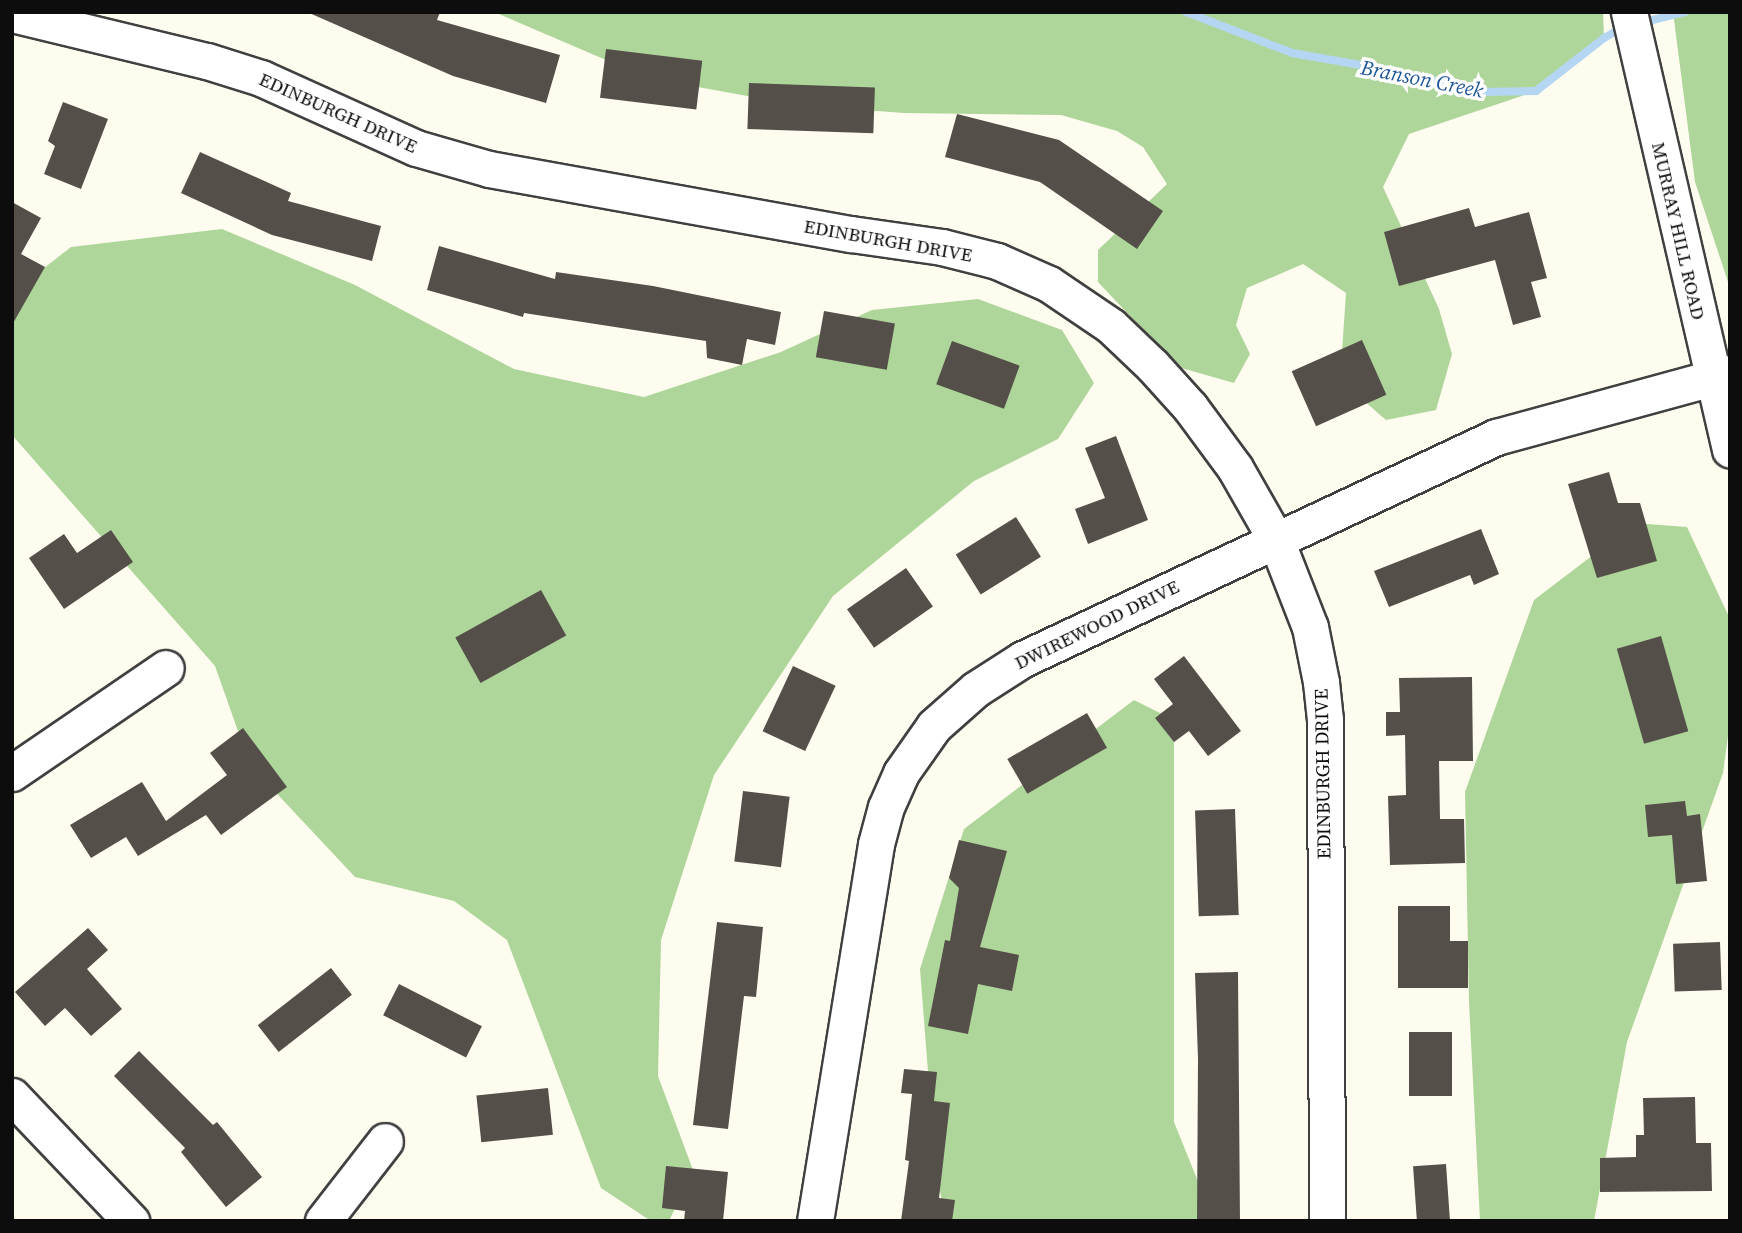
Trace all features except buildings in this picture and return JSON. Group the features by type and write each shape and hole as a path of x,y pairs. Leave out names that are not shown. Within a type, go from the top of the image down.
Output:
{"street":[{"name":"MURRAY HILL ROAD","path":"1629,12 1721,376 1730,449"},
{"name":"EDINBURGH DRIVE","path":"12,14 207,61 250,75 416,148 488,169 851,234 942,247 997,261 1049,284 1111,326 1152,365 1235,468 1276,540 1310,627 1321,682 1325,720 1327,1221"},
{"name":"DWIREWOOD DRIVE","path":"815,1221 876,844 886,807 901,773 934,726 976,689 1023,659 1496,437 1721,376"},
{"path":"12,773 166,668"},
{"path":"12,1096 131,1221"},
{"path":"323,1221 385,1141"}],"green space":[{"path":"494,12 1603,12 1604,38 1536,91 1409,134 1383,187 1439,309 1452,354 1436,410 1386,420 1340,380 1346,293 1303,264 1247,288 1236,325 1250,354 1234,383 1178,367 1098,282 1098,250 1167,184 1143,147 1117,131 1061,115 904,113 797,105 648,78"},
{"path":"1673,12 1730,12 1730,288 1695,182"},
{"path":"222,229 355,285 514,369 644,397 781,352 872,310 978,299 1062,330 1094,383 1058,439 974,481 833,596 714,775 661,940 658,1076 693,1170 669,1221 651,1221 601,1188 507,940 454,901 355,877 250,765 215,666 12,435 12,293 71,247"},
{"path":"1635,523 1687,527 1730,619 1730,721 1723,773 1627,1042 1594,1221 1480,1221 1469,1002 1465,792 1534,600"},
{"path":"1134,700 1174,720 1174,1122 1214,1221 947,1221 936,1175 920,969 964,829"}],"waterway":[{"name":"Branson Creek","path":"1186,12 1292,53 1378,68 1483,92 1536,91 1604,38 1624,27"},
{"name":"Branson Creek","path":"1640,23 1685,12"}]}
